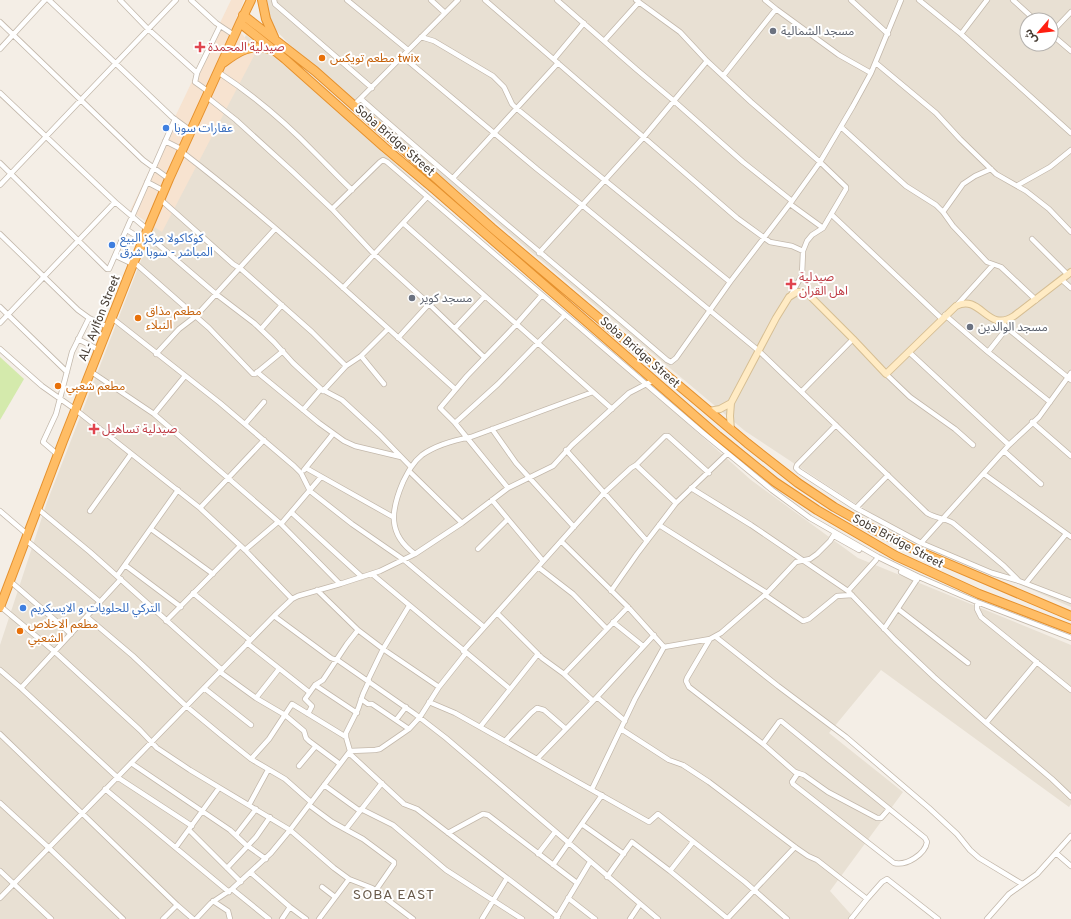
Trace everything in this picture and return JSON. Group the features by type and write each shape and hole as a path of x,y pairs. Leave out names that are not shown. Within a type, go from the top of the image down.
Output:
{"highway":[{"name":"AL- Aylfon Street","path":"0,607 90,371 162,195 251,0"},
{"path":"262,0 266,19 276,39"},
{"name":"Soba Bridge Street","path":"242,19 276,39 354,105 390,139 492,228 731,430 798,483 873,529 939,561 1071,616"},
{"name":"Soba Bridge Street","path":"242,19 274,50 384,147 726,444 775,482 847,528 896,556 979,594 1071,629"},
{"path":"222,64 238,53 252,47 274,50"},
{"path":"384,147 390,139"},
{"path":"847,528 853,518"}],"street":[{"path":"0,49 46,0"},
{"path":"49,0 115,64 175,119 191,131"},
{"path":"120,0 148,29 197,73"},
{"path":"0,185 176,0"},
{"path":"191,0 220,26 234,35"},
{"path":"274,0 275,4 372,88"},
{"path":"347,0 408,50"},
{"path":"431,0 445,13"},
{"path":"354,105 458,0"},
{"path":"485,0 725,208 770,242 792,246 803,251"},
{"path":"557,0 674,100 743,162 823,228"},
{"path":"765,0 839,55 871,73"},
{"path":"851,0 888,34"},
{"path":"361,99 539,253 667,360 672,362 820,162 842,127 871,73 902,0"},
{"path":"919,0 962,34 1071,133"},
{"path":"962,34 987,0"},
{"path":"1013,0 1027,12"},
{"path":"604,41 637,1 680,32 723,76 846,187 832,215 823,228 810,237 803,251 803,271 731,403 731,430"},
{"path":"723,76 776,9"},
{"path":"1059,25 1071,12"},
{"path":"0,22 143,160 169,179"},
{"path":"554,59 584,23"},
{"path":"220,26 197,73 195,82 332,209 374,254 455,328 484,357"},
{"path":"421,37 434,41 493,76 504,87 512,104 516,108 730,282"},
{"path":"1059,40 1071,51"},
{"path":"402,56 759,351 927,513 953,522 1019,581"},
{"path":"539,253 643,138 707,61"},
{"path":"453,178 558,63"},
{"path":"876,63 936,113 991,169 1002,177 1018,185 1037,199 1071,232"},
{"path":"218,72 272,112 315,152 352,190"},
{"path":"0,93 132,217 146,235 216,294 261,329 293,363 322,390 340,398 380,435 410,469 462,523"},
{"path":"0,164 107,269 110,268 116,256 175,119"},
{"path":"842,127 906,186 932,202 943,212 948,221 987,262 1001,267 1036,300"},
{"path":"165,141 182,151 275,228 455,389"},
{"path":"1018,185 1050,167 1071,150"},
{"path":"332,209 383,160 387,162 727,454 815,522 876,560 977,602 1071,638"},
{"path":"943,212 963,184 975,176 991,169"},
{"path":"147,182 233,264 312,332 346,366"},
{"path":"343,288 428,197"},
{"path":"0,323 115,202"},
{"path":"832,215 944,317 1050,402"},
{"path":"403,223 612,409"},
{"path":"156,354 179,328 196,316 275,228"},
{"path":"126,230 146,235"},
{"path":"0,234 78,310 89,318 108,327"},
{"path":"956,306 964,302 971,303 992,319 1001,321 1012,318 1069,274 1032,239"},
{"path":"116,256 134,263 196,316 253,374 255,375 283,351"},
{"path":"886,374 956,306 993,265"},
{"path":"1062,280 1071,288"},
{"path":"791,295 795,292 808,294 910,397 955,429 973,446"},
{"path":"508,488 455,423 440,408 455,389 517,324 542,295"},
{"path":"455,328 485,296"},
{"path":"398,338 429,304"},
{"path":"261,329 282,305"},
{"path":"0,307 67,372"},
{"path":"455,423 498,384 565,315"},
{"path":"58,455 43,443 56,414 72,352 89,318"},
{"path":"112,318 264,440 301,473 310,491 352,524 404,560 484,627"},
{"path":"1001,321 1007,328 1070,379"},
{"path":"988,352 1007,328"},
{"path":"303,410 346,366 360,356 388,329"},
{"path":"78,339 99,350"},
{"path":"802,391 853,339"},
{"path":"0,348 42,386 76,410 200,508 245,550 292,599"},
{"path":"909,352 1009,445"},
{"path":"360,356 384,384"},
{"path":"90,371 154,414 280,523 340,584"},
{"path":"257,372 333,434 351,444 401,457"},
{"path":"921,543 1009,445 1039,417 1070,379 1071,373"},
{"path":"154,414 184,376"},
{"path":"0,898 292,599 372,574 415,554 462,523 508,488 551,467 566,450 629,393 654,380"},
{"path":"415,554 407,548 401,539 393,517 397,498 410,469 424,454 453,442 593,392"},
{"path":"245,424 264,402"},
{"path":"709,411 720,409 731,403"},
{"path":"1032,422 1071,456"},
{"path":"836,425 797,465 796,468 856,508 921,543 992,573 1026,583 1071,601"},
{"path":"492,429 516,463 574,527"},
{"path":"301,473 333,434"},
{"path":"0,734 177,905 194,919 213,901 241,882 266,859 350,752 380,749 409,729 420,717 439,687 484,627 604,492 636,465 666,435 709,473"},
{"path":"200,508 264,440"},
{"path":"566,450 647,541"},
{"path":"1004,451 1041,484"},
{"path":"90,511 132,454"},
{"path":"611,591 676,503 709,473 727,454"},
{"path":"636,465 676,503"},
{"path":"306,468 393,517"},
{"path":"984,474 1071,537"},
{"path":"856,508 888,475"},
{"path":"245,550 292,513 321,477"},
{"path":"691,488 751,525 850,593 884,629 929,672 1071,797"},
{"path":"21,688 88,617 100,602 119,578 125,565 178,490"},
{"path":"492,500 543,561"},
{"path":"38,509 119,578 221,671 256,698 285,715 301,727 307,740 340,764"},
{"path":"0,511 27,538 100,602"},
{"path":"292,513 362,577"},
{"path":"478,549 508,520"},
{"path":"659,525 766,594 803,621 809,619 837,596 850,593 876,560"},
{"path":"150,529 213,574"},
{"path":"592,789 643,683 664,647 716,637 766,594 796,562 814,557 834,534"},
{"path":"834,534 918,578"},
{"path":"1026,583 1066,534"},
{"path":"562,541 628,607 664,647"},
{"path":"166,621 240,546"},
{"path":"125,565 180,607"},
{"path":"538,567 573,594 606,628"},
{"path":"372,574 510,689"},
{"path":"884,629 918,578"},
{"path":"10,581 71,634"},
{"path":"317,590 358,630 439,687"},
{"path":"194,593 279,669 309,692"},
{"path":"977,602 977,609 981,617 1071,690"},
{"path":"409,606 383,649 368,680 357,713 347,732 346,737 350,752 404,804 416,809 557,918 590,862"},
{"path":"0,607 54,652 140,730 160,751 290,830 324,860 349,879 368,885 413,919"},
{"path":"564,674 606,628 628,607"},
{"path":"898,609 968,663"},
{"path":"497,613 546,661 625,721"},
{"path":"274,616 331,658 337,660 368,680 420,717 658,919"},
{"path":"88,617 133,656 186,706 251,759 285,779 332,822 363,839 394,863 376,890"},
{"path":"613,622 642,646"},
{"path":"308,714 312,706 305,699 309,692 323,680 358,630"},
{"path":"537,759 654,635"},
{"path":"716,637 846,737 929,808 957,834 970,850 979,858 991,867 1022,884"},
{"path":"710,639 687,678 687,684 692,689 798,773 804,775 828,792 875,818 880,818 889,809"},
{"path":"480,727 538,654"},
{"path":"986,723 1037,662"},
{"path":"256,698 279,669"},
{"path":"0,670 117,777 190,828 241,882"},
{"path":"315,686 357,713"},
{"path":"204,688 251,725"},
{"path":"361,699 368,704 372,704 409,729"},
{"path":"429,702 455,713 649,822 658,814 754,890 787,919"},
{"path":"251,759 269,739 292,704 346,737"},
{"path":"396,720 406,707"},
{"path":"505,741 537,708 544,710 566,729"},
{"path":"763,744 781,721 925,838 927,842 926,846 917,856 908,861 898,864 893,862 793,784 792,782 798,773"},
{"path":"621,729 669,760 683,765 709,782 795,847 817,860 867,899"},
{"path":"299,766 315,747"},
{"path":"131,763 203,811 266,859"},
{"path":"249,805 268,770"},
{"path":"346,829 382,783"},
{"path":"324,785 361,810 393,825 446,870 522,919"},
{"path":"176,847 219,788"},
{"path":"105,789 176,847 269,919"},
{"path":"553,865 583,825 602,796"},
{"path":"0,803 122,919"},
{"path":"236,835 256,809"},
{"path":"448,833 483,814 488,814 577,883"},
{"path":"227,868 248,846 270,817"},
{"path":"583,825 624,854"},
{"path":"538,854 555,832"},
{"path":"987,919 1009,894 1037,874 1071,836"},
{"path":"607,877 631,843 634,842 728,919 795,847"},
{"path":"670,871 693,842"},
{"path":"1056,853 1071,866"},
{"path":"0,871 51,919"},
{"path":"251,873 306,919"},
{"path":"482,919 507,878"},
{"path":"318,919 349,879"},
{"path":"851,919 882,882 887,879 938,919"},
{"path":"322,888 335,897"},
{"path":"568,898 595,919"},
{"path":"213,901 228,911 230,919"},
{"path":"630,919 640,904"},
{"path":"171,919 165,917 177,905"},
{"path":"282,919 290,907"}],"shaded area":[{"path":"231,0 244,0 234,27 243,35 256,52 162,232 130,211"},
{"path":"265,0 1071,0 1071,607 900,530 848,499 745,431 424,162 289,44 272,26 267,13"},
{"path":"246,35 289,69 751,480 858,558 1071,645 1071,804 1069,807 881,670 829,733 903,792 830,891 855,919 0,919 0,645 47,502 152,232"}],"green space":[{"path":"0,357 24,379 0,420"}],"place":[{"name":"مسجد الشمالية","path":"773,31"},
{"name":"صيدلية المحمدة","path":"200,47"},
{"name":"مطعم تويكس twix","path":"322,58"},
{"name":"عقارات سوبا","path":"166,128"},
{"name":"كوكاكولا مركز البيع المباشر - سوبا شرق","path":"112,245"},
{"name":"صيدلية اهل القران","path":"791,284"},
{"name":"مسجد كوير","path":"412,298"},
{"name":"مطعم مذاق النبلاء","path":"138,318"},
{"name":"مسجد الوالدين","path":"970,327"},
{"name":"مطعم شعبي","path":"58,386"},
{"name":"صيدلية تساهيل","path":"94,429"},
{"name":"التركي للحلويات و الايسكريم","path":"23,608"},
{"name":"مطعم الاخلاص الشعبي","path":"20,631"}],"district":[{"name":"SOBA EAST","path":"394,894"}]}
